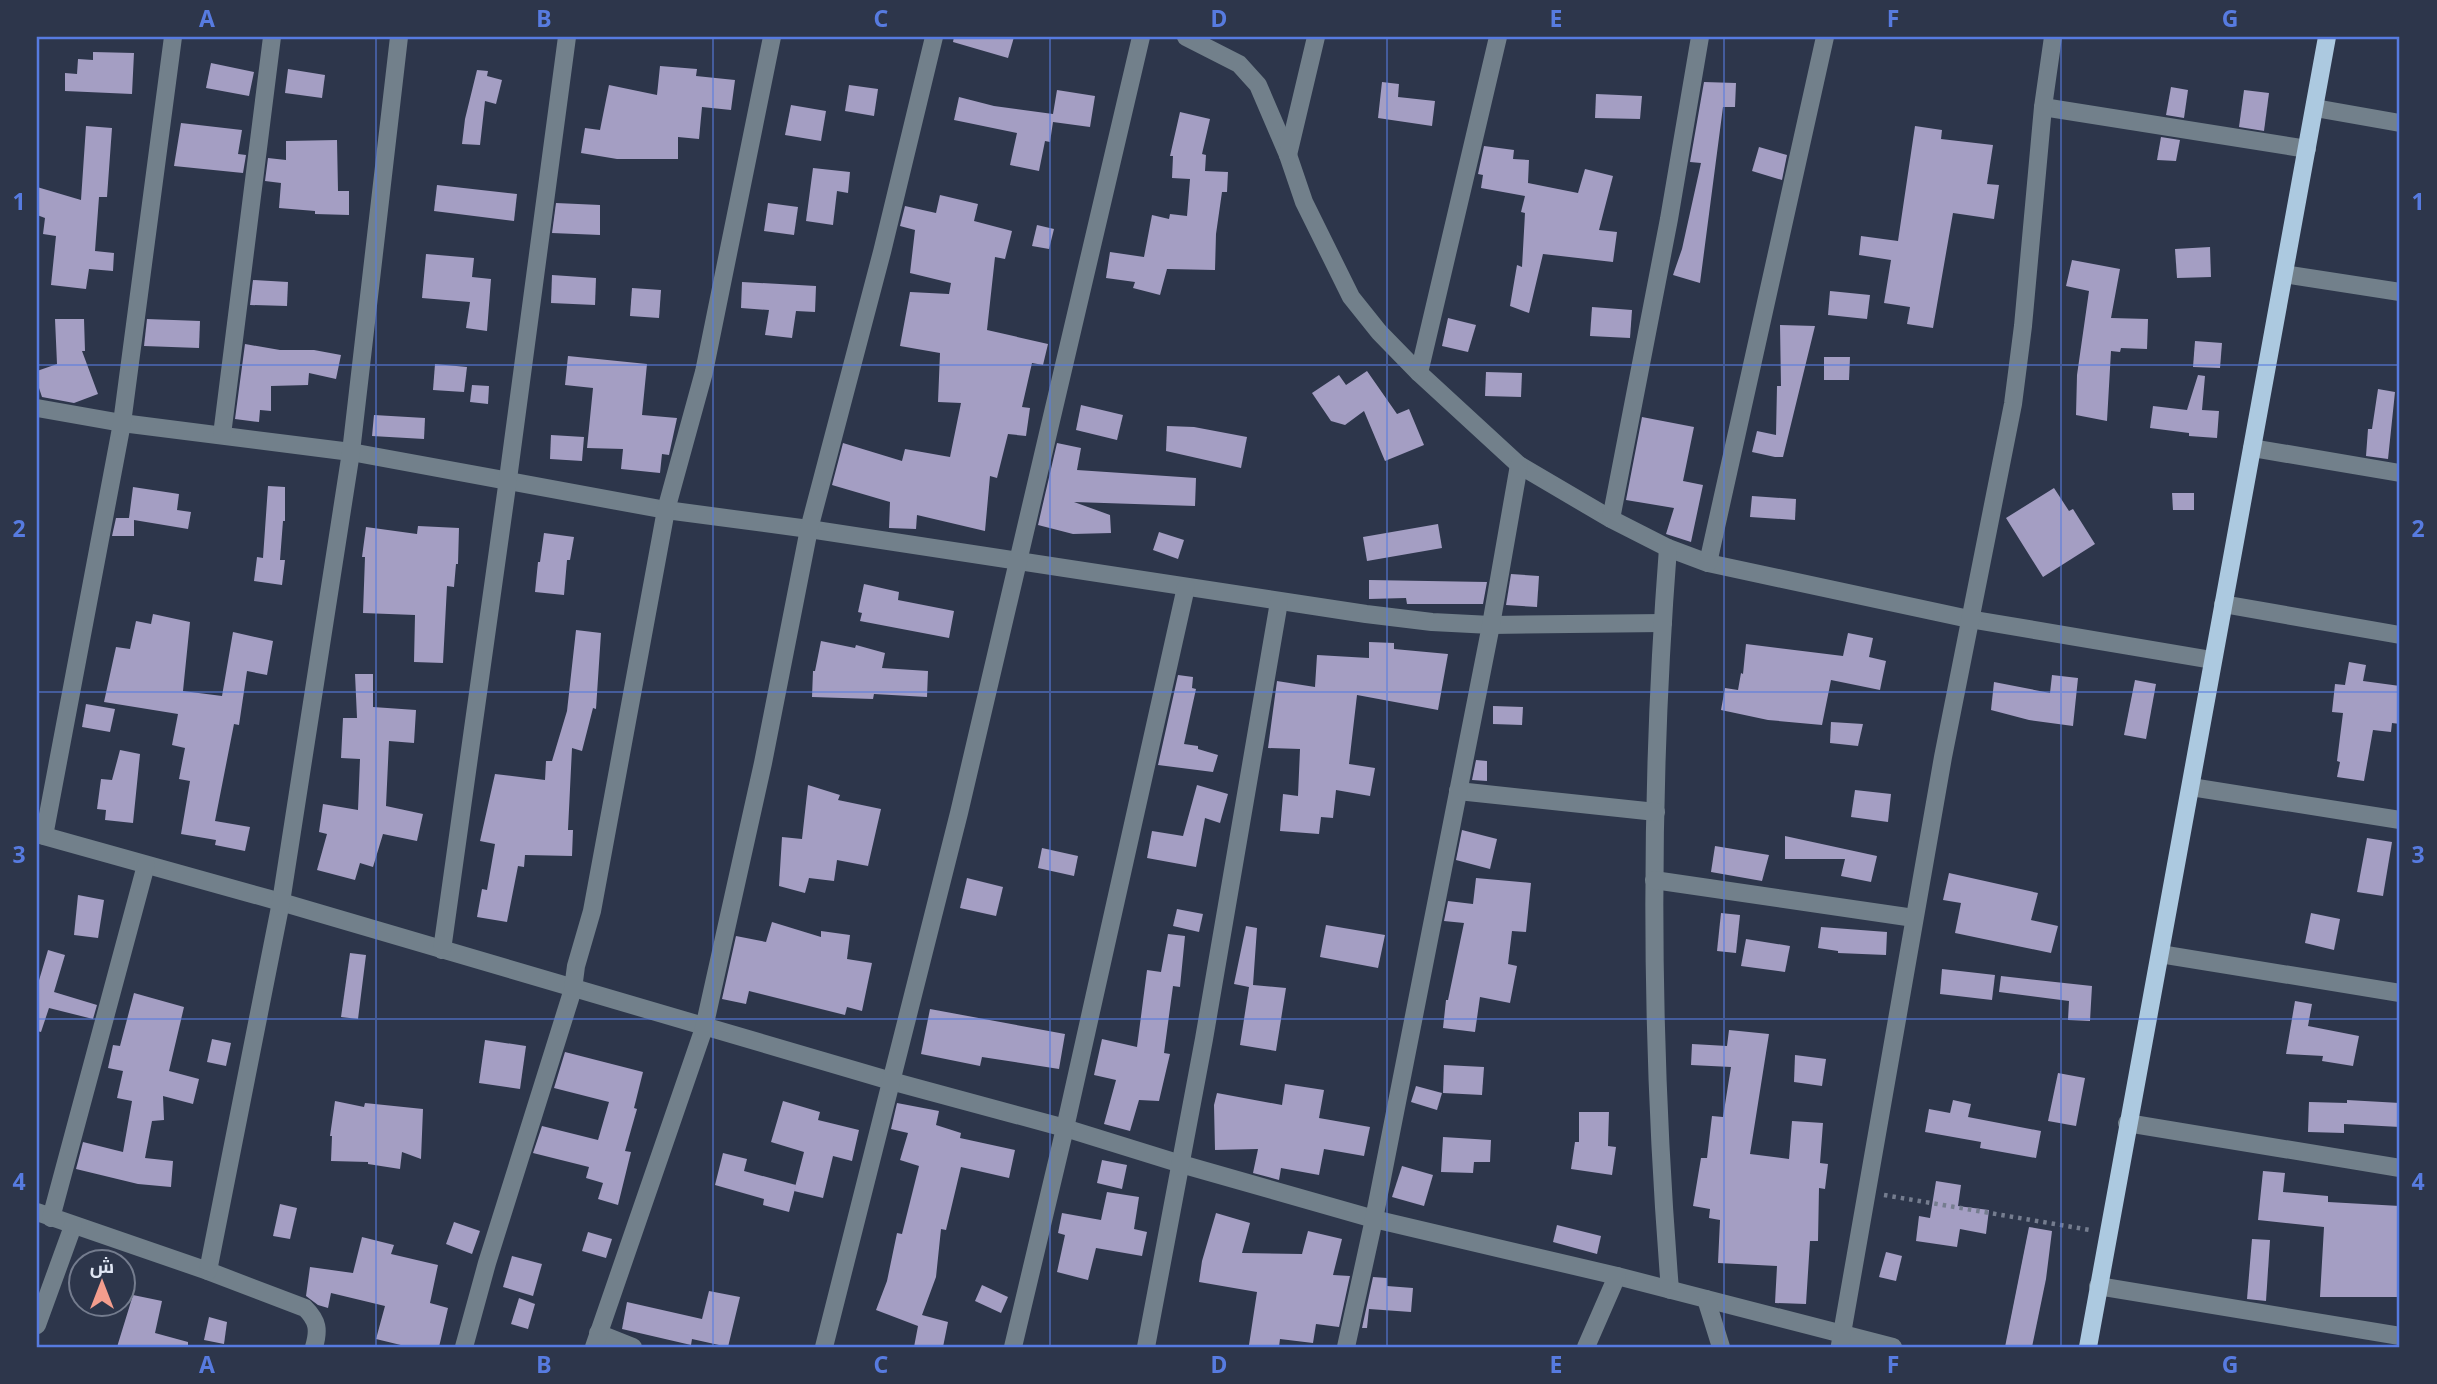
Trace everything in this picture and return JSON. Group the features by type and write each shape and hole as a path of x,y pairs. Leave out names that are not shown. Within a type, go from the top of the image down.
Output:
{"main road":[{"path":"2088,1347 2327,37"}],"street":[{"path":"173,37 122,423 41,835 1374,1219 1706,1299 1841,1341 1893,1347"},
{"path":"222,435 272,37"},
{"path":"208,1271 281,902 351,452 399,37"},
{"path":"442,950 567,37"},
{"path":"464,1347 487,1263 573,989 576,966 592,911 666,510 704,372 772,37"},
{"path":"633,1347 596,1340 704,1028 763,764 809,528 882,252 934,37"},
{"path":"824,1347 1020,560 1141,37"},
{"path":"1186,37 1239,64 1258,85 1288,155 1304,202 1351,298 1419,373 1519,465 1611,519 1668,548 1708,563 1969,619 2212,660"},
{"path":"1288,155 1316,37"},
{"path":"1419,373 1498,37"},
{"path":"1611,519 1669,219 1700,37"},
{"path":"1708,563 1825,37"},
{"path":"1841,1341 1914,918 1969,619 2013,404 2023,326 2043,107 2053,37"},
{"path":"2043,107 2307,149"},
{"path":"2315,108 2400,123"},
{"path":"2284,274 2400,292"},
{"path":"37,408 122,423 351,452 666,510 809,528 1279,602 1432,622 1491,625 1663,623"},
{"path":"2252,448 2400,473"},
{"path":"1346,1347 1374,1219 1491,625 1519,465"},
{"path":"1668,548 1654,880 1656,1071 1670,1290"},
{"path":"1013,1347 1186,587"},
{"path":"1146,1347 1181,1164 1279,602"},
{"path":"2223,604 2400,635"},
{"path":"2190,787 2400,820"},
{"path":"1458,791 1656,812"},
{"path":"146,865 44,1215 208,1271 305,1308 315,1318 318,1331 314,1347"},
{"path":"1654,880 1914,918"},
{"path":"2160,954 2400,993"},
{"path":"2127,1124 2400,1168"},
{"path":"37,1325 73,1226"},
{"path":"1586,1347 1616,1276"},
{"path":"2098,1286 2400,1336"},
{"path":"1706,1299 1721,1347"}],"path":[{"path":"1866,1192 2108,1233"}],"building":[{"path":"954,37 1014,37 1008,58 953,42"},
{"path":"93,52 134,53 132,94 65,91 65,73 77,74 78,59 93,60"},
{"path":"211,63 254,72 249,96 206,88"},
{"path":"660,66 697,69 696,76 735,80 731,110 702,107 699,139 678,137 678,159 617,159 581,153 585,128 600,130 609,85 657,95"},
{"path":"288,69 325,75 322,98 285,93"},
{"path":"477,70 488,71 487,76 502,80 496,104 485,101 480,145 462,144 465,119"},
{"path":"1382,82 1399,84 1398,97 1435,101 1432,126 1378,118"},
{"path":"1704,82 1736,83 1735,107 1723,107 1700,283 1673,275 1682,249 1701,163 1690,162"},
{"path":"849,85 878,89 874,116 845,111"},
{"path":"2171,87 2188,90 2184,118 2166,115"},
{"path":"1057,90 1095,96 1090,127 1053,122 1050,142 1045,141 1039,171 1010,165 1017,133 954,120 959,97 994,106 1053,114"},
{"path":"2244,90 2269,93 2264,131 2239,127"},
{"path":"1596,94 1642,96 1640,119 1595,118"},
{"path":"791,105 826,111 821,141 785,135"},
{"path":"1180,112 1210,119 1202,154 1206,155 1205,171 1228,172 1227,192 1222,192 1216,234 1215,270 1167,269 1160,295 1133,288 1135,282 1106,278 1110,252 1144,257 1152,215 1169,219 1170,214 1187,216 1190,179 1172,178 1173,156 1170,156"},
{"path":"181,123 242,130 238,154 246,155 243,173 174,166"},
{"path":"86,126 112,128 107,197 99,197 95,251 114,253 113,271 89,269 86,289 51,285 56,236 43,234 45,218 37,215 37,187 81,200"},
{"path":"1915,126 1942,130 1941,139 1993,145 1987,184 1999,185 1994,219 1953,213 1933,328 1907,324 1910,307 1884,303 1891,260 1859,255 1861,236 1898,241"},
{"path":"2161,137 2180,140 2176,161 2157,160"},
{"path":"337,140 338,191 349,191 349,215 315,214 315,211 279,208 281,183 265,181 268,158 286,160 286,141"},
{"path":"1484,146 1514,150 1513,159 1529,160 1528,183 1578,193 1585,169 1613,176 1599,230 1617,232 1613,262 1543,254 1529,313 1510,306 1517,265 1522,267 1525,213 1521,212 1525,196 1481,188 1483,175 1478,174"},
{"path":"1759,147 1787,155 1782,180 1752,171"},
{"path":"813,168 850,172 848,193 837,191 833,225 806,221"},
{"path":"437,185 517,194 514,221 434,211"},
{"path":"940,195 978,204 974,221 1012,231 1005,259 995,257 987,330 1048,344 1043,365 1032,363 1022,407 1030,408 1026,436 1008,434 997,478 990,476 985,531 917,515 916,529 889,528 890,502 832,485 843,443 902,461 905,449 950,457 961,403 938,402 940,353 900,346 910,292 949,294 951,283 910,273 915,230 900,226 905,206 936,213"},
{"path":"556,203 600,205 600,235 552,233"},
{"path":"768,203 798,207 794,235 764,231"},
{"path":"1037,225 1054,229 1049,249 1032,246"},
{"path":"2210,247 2211,277 2177,278 2175,249"},
{"path":"426,254 474,258 472,277 491,279 487,331 466,328 470,302 422,298"},
{"path":"2072,260 2120,269 2111,318 2148,319 2147,349 2121,348 2120,352 2111,351 2107,421 2076,415 2077,375 2089,291 2066,286"},
{"path":"552,275 596,278 595,305 551,303"},
{"path":"253,280 288,282 287,306 250,305"},
{"path":"742,282 816,286 815,312 796,311 792,338 765,335 769,310 741,308"},
{"path":"632,288 661,290 659,318 630,316"},
{"path":"1830,291 1870,295 1867,319 1828,315"},
{"path":"1592,307 1632,310 1630,338 1590,336"},
{"path":"1448,318 1476,325 1468,352 1442,346"},
{"path":"55,319 84,319 85,351 82,351 98,394 74,403 42,397 37,371 57,364"},
{"path":"147,319 200,321 199,348 144,346"},
{"path":"1780,325 1815,326 1783,457 1775,457 1752,452 1757,431 1776,435 1777,386 1781,386"},
{"path":"2195,341 2222,343 2220,368 2193,367"},
{"path":"245,344 341,355 336,379 309,373 308,385 271,386 271,411 260,410 259,422 235,419"},
{"path":"568,356 647,364 642,415 677,418 669,455 662,454 660,473 621,469 623,449 587,448 593,388 565,385"},
{"path":"1824,357 1850,357 1849,380 1824,380"},
{"path":"435,364 467,367 464,392 433,390"},
{"path":"1367,371 1397,414 1409,409 1424,445 1385,461 1364,411 1345,425 1331,421 1312,393 1339,375 1346,385"},
{"path":"1486,372 1522,373 1521,397 1485,396"},
{"path":"2198,375 2205,376 2202,410 2219,411 2217,438 2189,436 2189,433 2150,428 2153,406 2187,410"},
{"path":"472,385 489,386 488,404 470,402"},
{"path":"2378,389 2395,392 2388,459 2366,456 2368,429 2372,429"},
{"path":"1081,405 1123,415 1117,440 1076,430"},
{"path":"374,415 425,418 424,439 372,436"},
{"path":"1642,417 1694,427 1683,481 1703,485 1691,542 1666,534 1674,508 1626,500"},
{"path":"1167,426 1194,427 1247,437 1241,468 1166,451"},
{"path":"551,435 584,437 582,461 550,459"},
{"path":"1057,443 1081,448 1077,470 1196,478 1195,506 1074,502 1110,515 1111,533 1073,534 1038,525"},
{"path":"268,486 285,487 285,521 280,560 285,560 282,585 254,581 257,557 263,558"},
{"path":"133,487 179,494 177,510 191,512 188,529 134,520 134,536 112,536 116,518 129,518"},
{"path":"2054,488 2069,511 2073,509 2095,544 2043,577 2006,518"},
{"path":"2172,493 2194,493 2194,510 2173,510"},
{"path":"1752,496 1796,499 1795,520 1750,517"},
{"path":"1438,524 1442,548 1367,561 1363,537"},
{"path":"418,526 459,528 454,587 447,586 443,663 414,662 415,615 363,613 365,557 362,557 366,527 417,534"},
{"path":"1159,532 1184,540 1178,559 1153,550"},
{"path":"544,533 574,537 570,560 567,560 564,595 535,592"},
{"path":"1511,574 1539,576 1537,607 1506,605"},
{"path":"1369,580 1487,582 1483,604 1407,604 1406,598 1369,599"},
{"path":"864,584 899,592 898,600 954,611 949,638 860,621 862,613 858,612"},
{"path":"153,614 190,622 183,691 222,696 233,632 273,641 267,675 247,671 239,725 234,724 215,821 250,827 245,851 215,845 216,840 181,834 190,781 179,779 185,748 172,745 178,714 104,702 116,647 130,649 136,621 151,624"},
{"path":"576,630 601,633 596,709 593,708 582,751 572,748 568,830 573,830 572,856 525,855 524,867 518,866 507,922 477,917 482,889 487,890 495,844 480,841 495,774 545,780 546,761 552,761 567,711"},
{"path":"1848,633 1873,638 1869,657 1886,661 1880,690 1831,680 1822,725 1768,720 1721,710 1725,688 1738,690 1741,673 1743,674 1746,644 1843,656"},
{"path":"821,641 855,648 856,645 885,653 882,668 928,671 927,697 874,694 873,699 812,697 813,671"},
{"path":"1369,642 1394,643 1394,649 1448,654 1438,710 1357,695 1349,764 1375,768 1370,796 1336,790 1333,818 1321,817 1319,834 1280,831 1283,794 1298,796 1300,749 1268,748 1277,681 1315,687 1317,655 1369,658"},
{"path":"2349,662 2366,665 2363,681 2400,686 2400,724 2392,723 2391,732 2373,730 2364,781 2337,777 2343,713 2332,712 2335,684 2345,685"},
{"path":"355,674 373,674 373,707 416,710 414,743 389,741 386,806 423,814 417,841 383,834 373,867 360,863 355,880 317,870 327,834 319,832 323,804 358,810 360,759 341,758 343,718 357,718"},
{"path":"1178,675 1193,677 1192,688 1196,689 1184,744 1198,746 1198,749 1218,755 1213,772 1158,765"},
{"path":"2052,675 2078,678 2073,726 2029,720 1991,710 1994,682 2050,693"},
{"path":"2135,680 2156,684 2146,739 2124,735"},
{"path":"86,704 115,709 110,732 82,727"},
{"path":"1493,706 1523,707 1522,725 1493,724"},
{"path":"1831,722 1863,724 1858,746 1830,743"},
{"path":"120,750 140,754 133,823 105,820 106,810 97,809 101,779 112,780"},
{"path":"1476,760 1487,761 1487,781 1472,780"},
{"path":"808,785 840,795 838,800 881,809 868,866 837,860 834,881 809,878 805,893 779,886 782,837 802,839"},
{"path":"1197,785 1228,794 1220,823 1205,818 1196,867 1147,858 1152,831 1183,836"},
{"path":"1855,790 1891,794 1888,822 1851,817"},
{"path":"1462,830 1497,839 1490,869 1456,860"},
{"path":"1785,836 1877,856 1871,882 1841,876 1845,859 1785,859"},
{"path":"2367,838 2392,842 2383,896 2357,892"},
{"path":"1715,846 1769,855 1762,881 1711,872"},
{"path":"1042,848 1078,856 1074,876 1038,868"},
{"path":"1949,873 2038,893 2031,920 2058,926 2051,953 1955,933 1961,903 1943,900"},
{"path":"967,878 1003,887 996,916 960,908"},
{"path":"1476,878 1531,883 1526,932 1512,931 1508,964 1517,966 1510,1003 1480,997 1475,1032 1443,1028 1446,1000 1464,923 1444,921 1448,901 1473,904"},
{"path":"78,895 104,900 98,938 74,935"},
{"path":"1177,909 1203,914 1199,932 1173,926"},
{"path":"1721,913 1740,915 1736,953 1717,951"},
{"path":"2311,913 2340,919 2334,950 2305,943"},
{"path":"772,922 821,937 821,931 850,935 847,959 872,963 862,1011 847,1007 845,1015 749,991 746,1004 722,999 736,936 766,942"},
{"path":"1326,925 1385,935 1378,968 1320,957"},
{"path":"1246,926 1257,928 1253,985 1286,988 1276,1051 1240,1045 1249,987 1234,984"},
{"path":"1821,927 1887,932 1886,955 1838,953 1818,948"},
{"path":"1168,934 1185,936 1180,987 1173,986 1164,1053 1170,1054 1159,1101 1139,1100 1130,1131 1104,1124 1116,1080 1094,1075 1102,1039 1137,1047 1147,970 1161,972"},
{"path":"1746,939 1790,946 1785,972 1741,966"},
{"path":"48,950 65,955 54,992 97,1005 93,1019 49,1008 41,1032 37,1031 37,987"},
{"path":"350,953 366,955 358,1019 341,1017"},
{"path":"1942,969 1995,975 1992,1000 1940,994"},
{"path":"2001,976 2092,986 2090,1021 2068,1020 2069,1001 1999,992"},
{"path":"134,993 184,1007 169,1071 199,1079 193,1104 163,1096 164,1120 152,1121 145,1158 173,1161 171,1187 138,1184 76,1169 83,1142 123,1152 132,1101 117,1098 123,1071 108,1068 113,1045 120,1046"},
{"path":"2295,1001 2312,1004 2308,1026 2359,1036 2353,1066 2322,1061 2323,1056 2286,1054"},
{"path":"930,1009 1065,1034 1059,1069 982,1057 980,1066 921,1054"},
{"path":"1729,1030 1769,1034 1750,1154 1789,1159 1792,1121 1823,1123 1820,1163 1828,1164 1825,1189 1819,1188 1818,1241 1810,1241 1806,1304 1775,1303 1777,1266 1718,1263 1720,1220 1709,1218 1710,1209 1693,1206 1701,1158 1707,1158 1712,1116 1723,1117 1731,1067 1691,1065 1692,1044 1727,1046"},
{"path":"212,1039 231,1043 226,1066 207,1062"},
{"path":"485,1040 526,1046 520,1089 479,1083"},
{"path":"565,1052 643,1072 634,1108 637,1109 625,1151 631,1152 618,1205 598,1199 603,1183 586,1178 589,1167 533,1153 542,1126 598,1140 609,1102 554,1088"},
{"path":"1795,1055 1826,1059 1822,1086 1794,1082"},
{"path":"1444,1065 1484,1067 1482,1095 1443,1093"},
{"path":"2058,1073 2085,1078 2076,1126 2048,1121"},
{"path":"1285,1084 1324,1090 1319,1118 1370,1127 1364,1156 1324,1149 1319,1175 1281,1168 1279,1180 1253,1173 1258,1149 1215,1150 1214,1105 1217,1093 1282,1105"},
{"path":"1416,1086 1442,1093 1437,1110 1411,1102"},
{"path":"1953,1100 1971,1104 1968,1117 2041,1131 2036,1158 1980,1148 1981,1142 1925,1132 1929,1109 1950,1113"},
{"path":"2347,1100 2400,1103 2400,1127 2344,1124 2344,1133 2308,1132 2309,1102 2347,1103"},
{"path":"335,1101 364,1107 365,1103 423,1109 421,1159 402,1152 400,1169 368,1162 331,1161 330,1136"},
{"path":"783,1101 820,1112 818,1120 859,1130 852,1161 833,1156 823,1198 794,1191 804,1152 771,1142"},
{"path":"897,1103 939,1111 936,1125 961,1133 960,1138 1015,1150 1009,1178 961,1167 946,1230 941,1229 936,1277 922,1315 948,1322 943,1347 914,1347 918,1326 876,1310 887,1281 897,1233 902,1234 919,1166 900,1160 908,1133 891,1129"},
{"path":"1579,1112 1609,1112 1608,1146 1616,1147 1612,1175 1571,1169 1575,1142 1579,1142"},
{"path":"1443,1137 1491,1140 1490,1162 1474,1162 1473,1173 1441,1172"},
{"path":"723,1153 747,1159 744,1171 796,1185 789,1212 763,1205 764,1199 715,1185"},
{"path":"1102,1160 1127,1165 1122,1189 1097,1183"},
{"path":"1402,1166 1433,1175 1424,1206 1392,1197"},
{"path":"2263,1171 2285,1173 2283,1192 2328,1196 2328,1202 2400,1206 2400,1297 2320,1297 2324,1227 2258,1220"},
{"path":"1936,1181 1961,1185 1958,1206 1989,1210 1986,1234 1960,1229 1957,1247 1916,1241 1919,1216 1930,1218"},
{"path":"1107,1192 1139,1197 1134,1229 1147,1232 1142,1256 1096,1248 1088,1280 1057,1272 1065,1235 1058,1233 1062,1213 1101,1220"},
{"path":"280,1204 297,1208 290,1239 273,1236"},
{"path":"1216,1213 1250,1223 1242,1253 1302,1254 1308,1231 1342,1239 1333,1275 1350,1276 1339,1327 1316,1324 1313,1343 1280,1339 1279,1347 1249,1345 1257,1292 1199,1282 1202,1261"},
{"path":"454,1222 480,1231 472,1254 446,1244"},
{"path":"1557,1225 1601,1236 1597,1254 1553,1242"},
{"path":"2029,1227 2052,1231 2046,1279 2032,1347 2005,1347"},
{"path":"588,1232 612,1239 606,1258 582,1251"},
{"path":"362,1237 394,1245 391,1254 438,1265 430,1303 448,1308 439,1347 409,1347 376,1339 385,1306 331,1293 328,1308 318,1305 306,1296 310,1267 353,1273"},
{"path":"2252,1239 2270,1240 2266,1301 2247,1299"},
{"path":"1886,1252 1902,1256 1896,1281 1879,1277"},
{"path":"512,1256 542,1264 533,1296 503,1287"},
{"path":"1373,1277 1387,1278 1387,1286 1413,1288 1411,1312 1369,1309 1367,1328 1362,1328"},
{"path":"982,1285 1008,1297 1001,1313 975,1301"},
{"path":"709,1291 740,1297 728,1347 692,1339 691,1345 622,1329 627,1302 702,1319"},
{"path":"136,1296 162,1301 155,1333 188,1342 188,1347 117,1347 126,1318 136,1318"},
{"path":"519,1298 535,1304 528,1329 511,1324"},
{"path":"209,1317 227,1322 224,1344 204,1340"}]}
